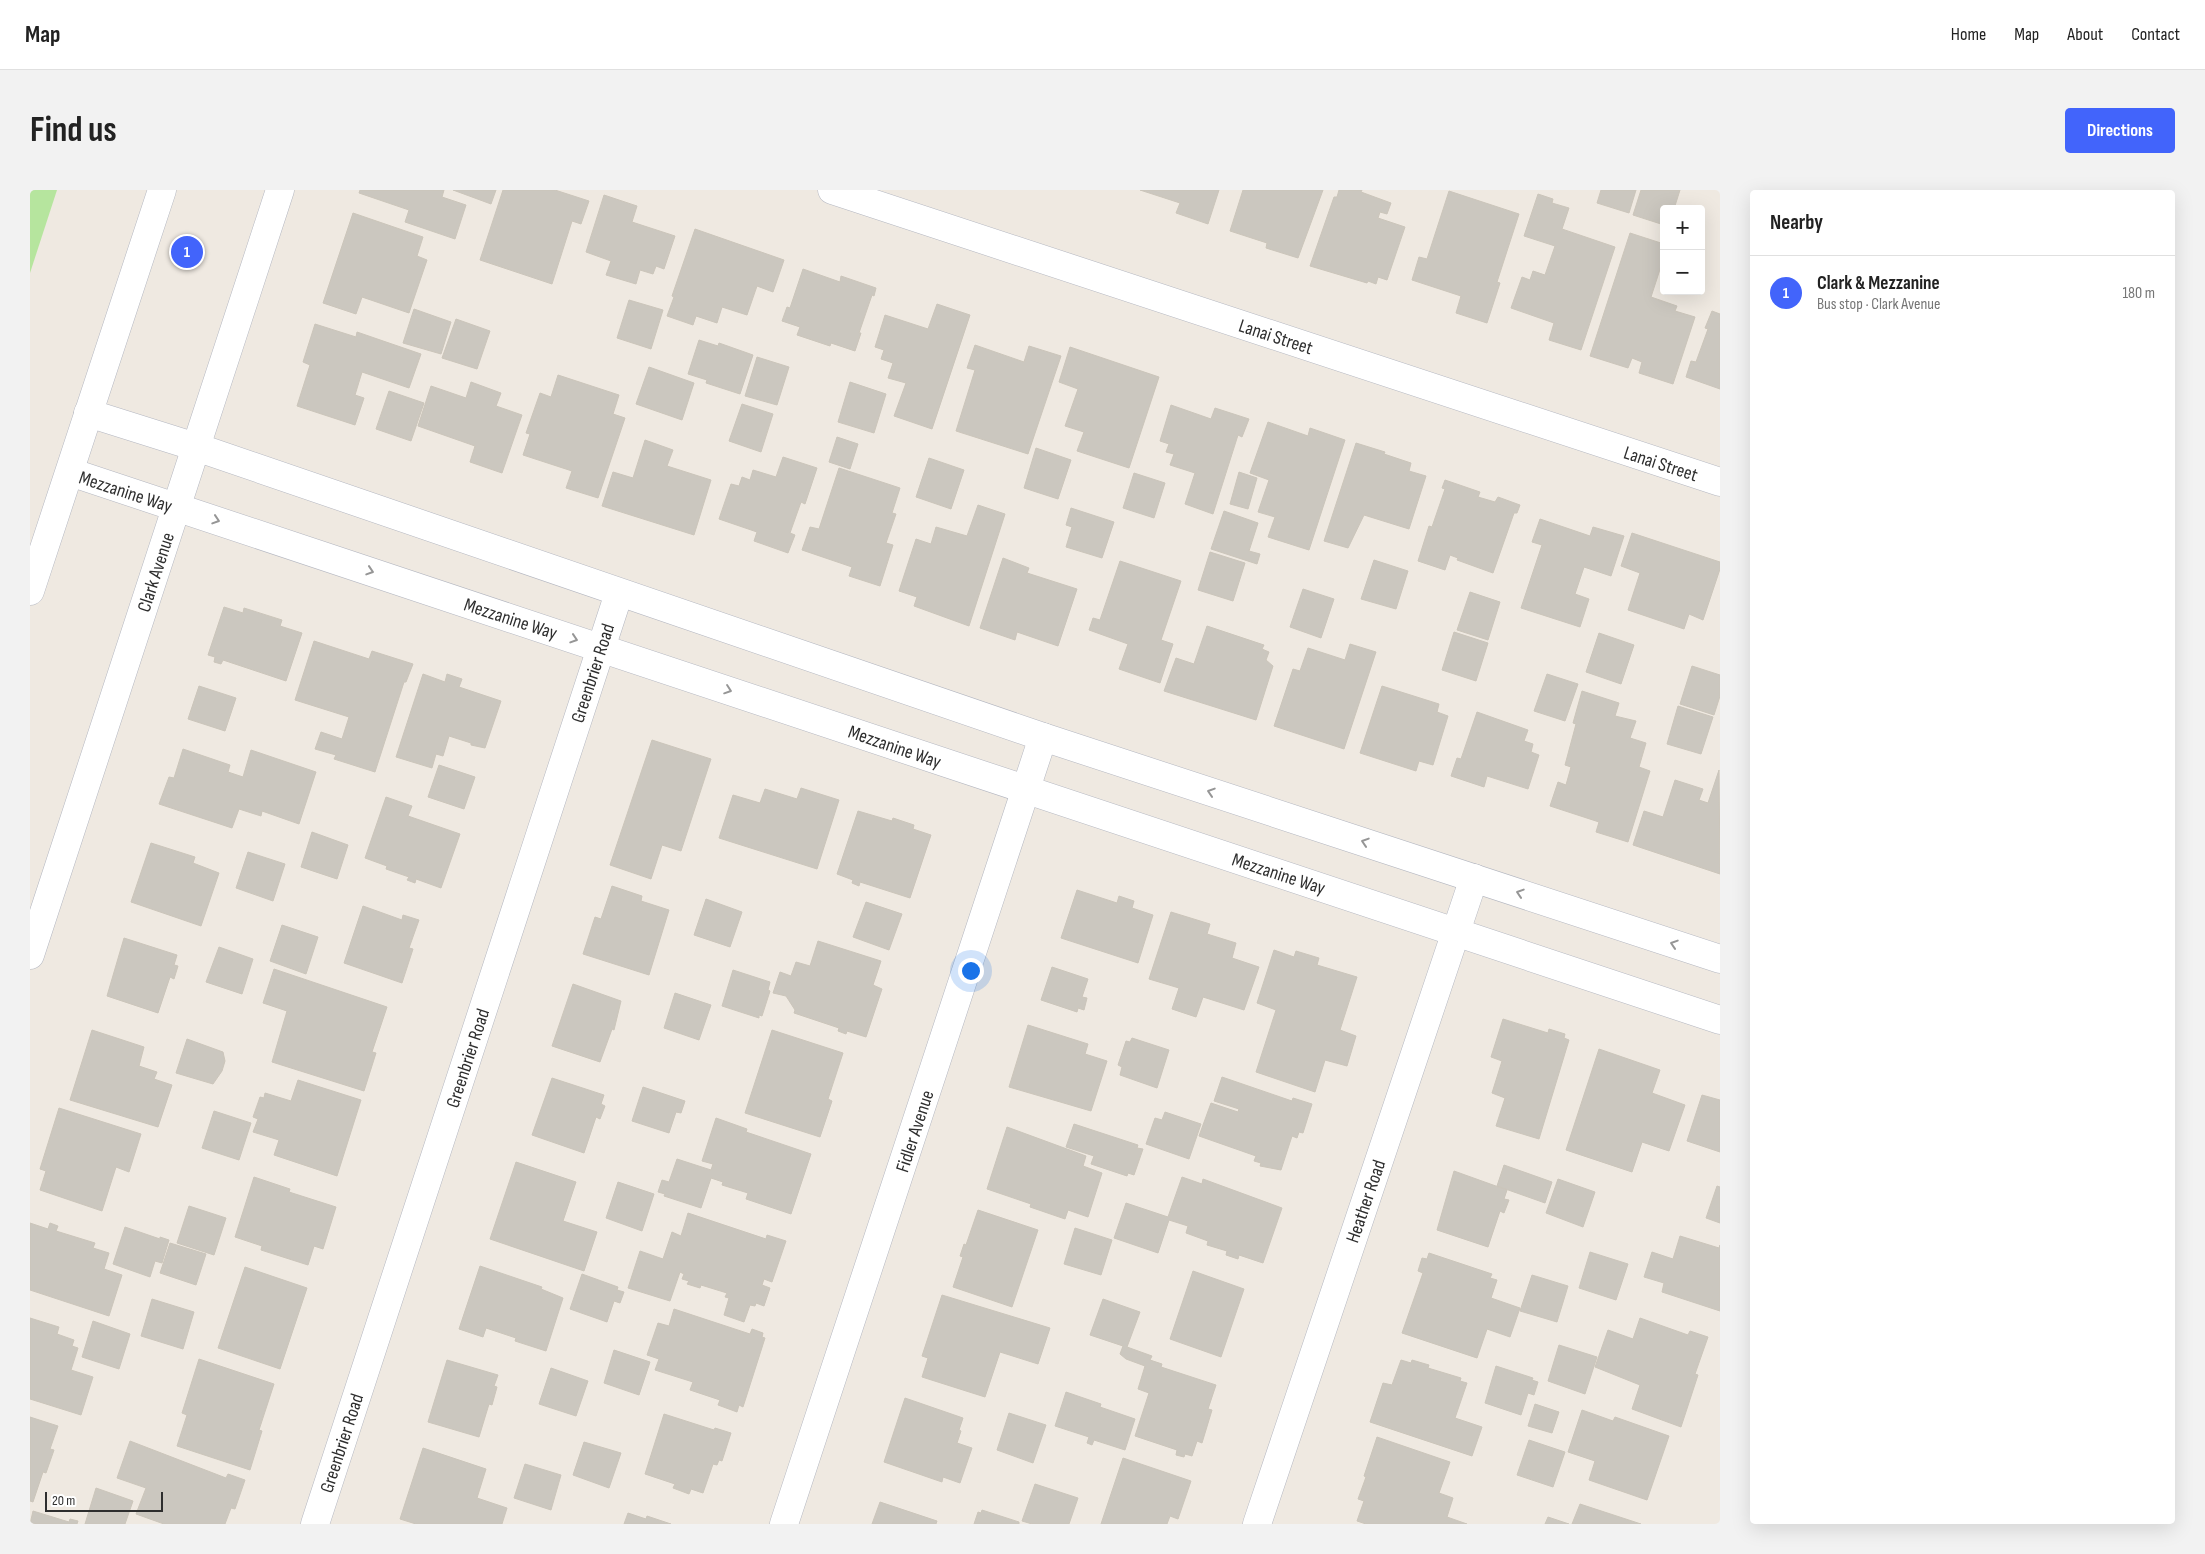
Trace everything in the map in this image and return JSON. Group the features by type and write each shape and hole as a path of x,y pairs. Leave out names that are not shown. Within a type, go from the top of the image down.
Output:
{"street":[{"path":"30,591 162,190"},
{"name":"Clark Avenue","path":"30,955 280,190"},
{"name":"Lanai Street","path":"832,190 1720,482"},
{"path":"88,413 196,446 619,593 1043,737 1720,959"},
{"name":"Mezzanine Way","path":"70,472 1720,1020"},
{"name":"Greenbrier Road","path":"315,1524 619,593"},
{"name":"Fidler Avenue","path":"784,1524 1043,737"},
{"name":"Heather Road","path":"1257,1524 1474,878"}],"green space":[{"path":"30,190 57,190 30,273"}],"building":[{"path":"360,190 444,190 442,197 466,205 455,239 405,222 409,210 359,193"},
{"path":"453,190 496,190 491,204"},
{"path":"503,190 555,190 589,201 581,224 572,221 552,284 480,260"},
{"path":"1140,190 1219,190 1208,224 1176,213 1180,203"},
{"path":"1243,190 1323,190 1298,258 1266,248 1267,243 1230,231"},
{"path":"1339,190 1362,190 1361,192 1391,203 1387,214 1380,212 1378,218 1405,227 1387,280 1378,277 1376,284 1368,281 1367,283 1310,266 1334,197 1337,197"},
{"path":"1601,190 1636,190 1629,213 1597,203"},
{"path":"1641,190 1680,190 1675,205 1660,205 1660,224 1633,215"},
{"path":"1449,191 1519,214 1497,282 1500,283 1487,323 1456,313 1461,296 1412,280 1419,257 1427,259"},
{"path":"1538,194 1553,199 1552,203 1569,208 1562,229 1615,247 1581,350 1549,340 1554,323 1511,308 1522,277 1530,280 1533,271 1545,275 1555,246 1524,236"},
{"path":"604,195 637,206 632,222 675,236 664,269 656,266 653,274 640,270 636,284 606,275 611,261 586,252"},
{"path":"353,213 423,237 417,256 427,260 409,313 362,297 356,314 323,303"},
{"path":"695,229 784,260 773,292 757,286 747,315 722,307 717,323 696,316 693,325 667,316"},
{"path":"1630,233 1660,243 1660,269 1651,297 1677,306 1675,311 1695,317 1673,384 1639,373 1642,362 1632,358 1628,368 1590,356"},
{"path":"803,269 840,282 841,276 876,288 859,333 861,333 855,351 831,343 830,346 797,335 800,327 782,321 787,307 790,308"},
{"path":"629,300 663,310 651,349 617,338"},
{"path":"937,304 970,315 932,429 894,416 906,383 888,378 893,363 881,359 884,350 875,347 885,315 928,329"},
{"path":"414,309 451,322 441,354 403,343"},
{"path":"1712,311 1720,314 1720,389 1686,377 1691,361 1696,362 1708,329 1705,328"},
{"path":"456,319 490,331 477,369 442,358"},
{"path":"315,324 356,337 357,332 421,354 409,388 362,372 355,395 364,398 355,425 297,406 310,365 303,362"},
{"path":"699,340 718,346 719,343 753,355 740,394 706,383 707,380 688,374"},
{"path":"975,345 1024,362 1029,346 1061,356 1028,454 956,431 975,370 967,368"},
{"path":"1070,347 1159,377 1129,468 1077,451 1084,432 1065,426 1078,389 1059,382"},
{"path":"757,357 789,367 777,405 745,396"},
{"path":"649,367 694,383 682,420 636,404"},
{"path":"558,375 619,395 613,414 625,418 598,498 566,488 572,471 523,455 530,434 526,433 540,393 551,397"},
{"path":"471,382 501,393 496,406 522,415 502,473 470,462 475,446 418,426 431,386 466,398"},
{"path":"850,382 886,394 874,433 838,422"},
{"path":"389,391 424,403 411,441 376,429"},
{"path":"742,404 773,414 761,452 729,441"},
{"path":"1171,405 1211,419 1215,408 1249,419 1242,437 1238,435 1213,514 1185,504 1195,473 1170,465 1174,454 1166,452 1169,444 1160,441"},
{"path":"1268,422 1308,436 1310,428 1345,440 1309,550 1268,537 1275,517 1258,512 1269,480 1250,473"},
{"path":"837,437 858,444 850,469 829,462"},
{"path":"645,440 673,450 667,466 711,480 694,535 602,506 613,472 633,478"},
{"path":"1356,443 1411,463 1409,471 1426,476 1409,529 1364,515 1348,548 1324,541"},
{"path":"1036,448 1071,460 1058,499 1024,488"},
{"path":"783,457 817,468 805,504 801,502 790,533 795,535 788,553 754,541 757,532 719,519 731,484 739,486 742,477 750,480 753,470 776,477"},
{"path":"929,458 964,470 951,509 916,497"},
{"path":"839,468 900,488 892,513 896,514 886,543 893,545 880,586 849,576 852,567 802,550 810,527 819,529"},
{"path":"1239,472 1257,478 1248,509 1230,504"},
{"path":"1134,473 1165,483 1154,518 1123,508"},
{"path":"1445,480 1480,492 1478,497 1495,502 1498,497 1520,505 1517,513 1514,513 1493,573 1457,560 1458,558 1450,555 1445,570 1418,561 1429,526 1432,527 1445,489 1442,488"},
{"path":"978,505 1005,514 969,626 914,606 917,597 899,591 916,539 931,544 936,527 967,536"},
{"path":"1071,508 1114,522 1102,558 1066,547 1072,527 1066,525"},
{"path":"1224,511 1258,523 1249,551 1260,554 1257,564 1211,549"},
{"path":"1540,519 1590,536 1593,527 1624,536 1611,576 1584,567 1575,594 1589,599 1580,627 1521,608 1542,545 1532,542"},
{"path":"1632,533 1720,562 1720,569 1703,620 1689,614 1684,629 1628,610 1640,573 1621,566"},
{"path":"1210,552 1245,563 1233,601 1198,590"},
{"path":"1003,558 1029,568 1027,573 1077,589 1058,646 1017,632 1015,640 980,628"},
{"path":"1374,560 1408,571 1396,609 1361,599"},
{"path":"1120,561 1181,581 1161,640 1173,644 1160,683 1119,669 1128,644 1089,630 1093,618 1100,620"},
{"path":"1303,589 1334,599 1321,638 1290,627"},
{"path":"1470,592 1500,602 1488,640 1457,630"},
{"path":"224,607 243,613 244,608 282,620 280,626 302,633 286,681 223,660 221,664 214,662 215,657 208,655"},
{"path":"1207,626 1264,645 1262,649 1269,652 1266,660 1273,666 1256,720 1164,691 1176,658 1194,664"},
{"path":"1454,632 1488,643 1476,681 1442,670"},
{"path":"1599,633 1634,645 1621,684 1586,672"},
{"path":"314,641 369,659 372,651 413,664 406,682 404,682 375,772 334,759 336,755 315,749 321,732 342,739 349,717 295,700"},
{"path":"1350,644 1376,652 1344,749 1274,726 1293,669 1300,671 1308,648 1345,660"},
{"path":"1692,666 1720,675 1720,696 1714,715 1680,704"},
{"path":"423,674 445,682 447,674 462,679 459,687 501,701 485,748 471,745 471,743 449,736 443,756 436,754 432,768 396,757"},
{"path":"1547,674 1578,684 1565,721 1534,711"},
{"path":"199,686 236,698 225,731 188,719"},
{"path":"1382,686 1439,704 1437,712 1448,716 1433,765 1419,761 1416,771 1360,753"},
{"path":"1582,691 1619,703 1615,716 1636,721 1630,738 1646,743 1639,767 1650,771 1628,842 1596,832 1599,822 1550,806 1558,782 1566,785 1571,767 1565,765 1576,724 1573,723"},
{"path":"1678,706 1713,717 1701,754 1667,744"},
{"path":"1477,712 1528,730 1524,741 1533,744 1531,752 1539,755 1528,789 1487,776 1484,787 1451,776 1457,758 1461,759"},
{"path":"652,740 711,759 681,851 662,845 651,879 610,865"},
{"path":"183,749 230,765 228,772 243,777 251,750 316,772 299,824 262,811 261,816 239,809 232,828 159,804 169,777 174,778"},
{"path":"439,765 475,777 464,809 428,797"},
{"path":"1719,770 1720,874 1633,845 1644,811 1663,817 1675,780 1703,789 1699,800 1708,803"},
{"path":"801,788 839,800 817,869 719,838 733,795 760,803 765,789 797,799"},
{"path":"386,797 412,806 408,816 460,834 441,888 416,879 415,883 407,880 409,877 386,869 387,866 365,858"},
{"path":"858,811 892,821 893,818 914,825 913,829 931,835 910,898 860,882 859,886 852,883 853,880 837,874"},
{"path":"312,832 348,845 337,879 301,867"},
{"path":"151,843 195,857 193,863 219,873 201,926 131,902"},
{"path":"248,852 285,864 273,901 236,888"},
{"path":"612,886 642,896 641,901 669,910 649,975 583,954 595,917 601,919"},
{"path":"1077,890 1117,903 1119,896 1134,901 1132,908 1153,915 1138,963 1061,938"},
{"path":"706,899 742,912 730,947 694,935"},
{"path":"866,902 902,914 889,950 853,937"},
{"path":"363,906 402,920 403,915 419,920 409,948 413,949 402,983 344,963"},
{"path":"1171,912 1210,924 1207,934 1236,943 1232,958 1259,967 1244,1010 1203,997 1196,1017 1172,1009 1179,988 1149,979"},
{"path":"282,925 318,937 306,974 270,961"},
{"path":"124,938 177,955 174,965 178,966 174,979 170,977 158,1013 107,996"},
{"path":"818,941 881,961 873,985 882,989 866,1037 847,1031 846,1034 838,1031 839,1028 794,1013 795,1010 786,996 773,993 780,972 791,976 796,962 810,966"},
{"path":"219,947 253,959 242,994 206,982"},
{"path":"1274,950 1294,957 1296,951 1319,958 1317,965 1357,977 1340,1030 1356,1036 1347,1066 1325,1060 1315,1092 1256,1072 1276,1010 1257,1003"},
{"path":"1052,967 1088,979 1082,997 1087,998 1084,1010 1078,1008 1077,1012 1041,1000"},
{"path":"274,969 387,1007 372,1052 376,1053 364,1091 272,1062 287,1011 263,1003"},
{"path":"733,970 770,982 768,990 770,991 762,1016 759,1015 759,1018 722,1006"},
{"path":"573,984 621,1001 614,1030 612,1029 600,1062 552,1046"},
{"path":"675,993 711,1005 699,1040 664,1028"},
{"path":"1503,1019 1548,1033 1549,1029 1565,1034 1564,1038 1569,1040 1539,1139 1496,1126 1505,1098 1492,1093 1502,1061 1491,1057"},
{"path":"1028,1025 1088,1044 1085,1054 1107,1061 1091,1111 1009,1087"},
{"path":"92,1030 144,1047 139,1066 157,1072 154,1079 172,1085 158,1127 70,1100"},
{"path":"772,1030 843,1053 828,1099 832,1101 820,1137 745,1113"},
{"path":"1132,1038 1169,1050 1157,1088 1120,1075 1122,1067 1118,1065 1126,1041 1130,1042"},
{"path":"187,1039 223,1052 225,1061 222,1071 213,1084 176,1073"},
{"path":"1599,1049 1660,1070 1652,1093 1685,1105 1669,1151 1642,1142 1632,1172 1566,1150"},
{"path":"1222,1077 1292,1101 1293,1098 1312,1104 1303,1133 1299,1132 1297,1138 1292,1136 1281,1170 1260,1166 1261,1163 1254,1161 1256,1156 1199,1136 1211,1103 1238,1112 1239,1109 1214,1101"},
{"path":"552,1078 604,1095 601,1104 605,1106 600,1119 596,1117 584,1153 532,1135"},
{"path":"298,1080 361,1100 337,1176 274,1155 279,1140 253,1132 258,1119 253,1117 260,1097 264,1098 265,1093 291,1101"},
{"path":"643,1087 685,1101 681,1113 676,1112 669,1133 632,1121"},
{"path":"1702,1095 1720,1100 1720,1152 1687,1141"},
{"path":"59,1108 141,1134 129,1172 116,1167 102,1211 40,1190 46,1171 40,1169"},
{"path":"214,1111 251,1123 239,1160 202,1148"},
{"path":"1165,1112 1201,1124 1189,1159 1146,1144 1155,1118 1162,1120"},
{"path":"716,1118 747,1129 746,1132 811,1154 791,1214 746,1199 748,1193 722,1185 723,1182 711,1178 701,1208 664,1196 665,1194 658,1192 662,1180 669,1182 677,1159 711,1170 713,1164 702,1161"},
{"path":"1074,1124 1138,1145 1137,1148 1143,1149 1134,1175 1128,1173 1127,1176 1091,1164 1094,1156 1066,1147"},
{"path":"1007,1127 1086,1156 1083,1166 1102,1173 1088,1217 1068,1210 1065,1219 1030,1207 1031,1204 987,1189"},
{"path":"516,1162 576,1182 563,1221 597,1232 584,1271 490,1239"},
{"path":"1504,1165 1552,1182 1545,1203 1497,1186"},
{"path":"1454,1171 1507,1190 1504,1199 1509,1200 1504,1213 1500,1211 1488,1247 1437,1230"},
{"path":"254,1177 290,1189 289,1192 336,1207 323,1249 314,1246 308,1265 261,1250 262,1246 235,1237"},
{"path":"1182,1177 1202,1184 1203,1179 1282,1208 1263,1263 1239,1255 1238,1259 1226,1255 1227,1251 1207,1245 1208,1241 1186,1233 1188,1226 1169,1220 1158,1253 1114,1238 1126,1203 1168,1217"},
{"path":"1558,1179 1595,1192 1583,1227 1546,1213"},
{"path":"618,1182 654,1194 642,1231 606,1218"},
{"path":"1717,1186 1720,1187 1720,1223 1706,1218"},
{"path":"189,1206 226,1218 214,1255 177,1243"},
{"path":"978,1210 1038,1230 1012,1307 953,1287 963,1257 960,1256 964,1244 966,1245"},
{"path":"688,1213 766,1239 767,1235 786,1241 772,1282 764,1279 762,1285 770,1288 764,1306 756,1303 755,1306 750,1305 744,1322 724,1315 729,1298 725,1297 727,1293 701,1285 700,1288 687,1284 689,1281 682,1279 684,1274 680,1272 670,1301 628,1288 640,1251 663,1259 672,1232 681,1236"},
{"path":"30,1223 48,1229 50,1223 58,1226 56,1231 95,1243 93,1248 109,1253 104,1269 122,1275 109,1316 30,1290"},
{"path":"125,1227 160,1239 160,1237 169,1240 162,1263 155,1261 150,1277 113,1264"},
{"path":"1075,1228 1112,1240 1101,1275 1064,1264"},
{"path":"1680,1236 1719,1248 1720,1245 1720,1311 1662,1292 1664,1283 1644,1277 1652,1252 1673,1259"},
{"path":"170,1243 206,1254 196,1285 160,1273"},
{"path":"1590,1252 1628,1264 1616,1300 1579,1288"},
{"path":"1429,1253 1492,1274 1490,1278 1497,1280 1491,1298 1520,1308 1510,1337 1487,1329 1477,1358 1402,1333 1423,1273 1418,1271 1422,1258 1427,1259"},
{"path":"480,1266 542,1287 541,1289 563,1298 546,1351 515,1341 516,1338 486,1328 483,1337 459,1329"},
{"path":"245,1267 307,1288 280,1369 218,1348"},
{"path":"1193,1271 1244,1289 1221,1357 1170,1339"},
{"path":"582,1274 618,1287 617,1290 624,1292 620,1303 614,1301 607,1322 570,1309"},
{"path":"1532,1275 1568,1286 1557,1322 1520,1311"},
{"path":"942,1295 1050,1328 1038,1364 1000,1352 985,1397 922,1377 928,1358 922,1356"},
{"path":"152,1299 194,1312 183,1349 141,1336"},
{"path":"1103,1299 1140,1312 1127,1347 1152,1356 1150,1360 1162,1364 1161,1367 1216,1385 1208,1409 1212,1410 1202,1443 1197,1441 1192,1456 1185,1454 1184,1457 1176,1455 1177,1450 1135,1436 1149,1393 1138,1389 1145,1366 1126,1359 1120,1354 1123,1346 1090,1335"},
{"path":"674,1309 750,1334 752,1329 763,1333 762,1337 765,1338 743,1407 739,1405 737,1412 718,1405 720,1400 690,1390 693,1382 655,1370 659,1359 647,1355 658,1323 669,1326"},
{"path":"30,1318 59,1327 57,1334 74,1340 72,1346 78,1348 71,1370 93,1377 81,1415 30,1399"},
{"path":"1640,1318 1688,1335 1690,1331 1708,1337 1695,1374 1698,1375 1681,1427 1632,1409 1640,1385 1595,1367 1608,1330 1633,1339"},
{"path":"93,1321 130,1334 119,1369 82,1357"},
{"path":"1559,1345 1597,1357 1585,1394 1548,1381"},
{"path":"614,1350 650,1362 639,1395 604,1383"},
{"path":"199,1359 274,1384 259,1430 262,1431 250,1470 177,1446 187,1415 182,1413"},
{"path":"447,1360 498,1375 494,1386 497,1387 492,1405 489,1404 479,1437 428,1422"},
{"path":"1401,1360 1411,1363 1412,1360 1429,1365 1428,1368 1461,1378 1460,1381 1467,1383 1455,1418 1482,1427 1472,1456 1370,1422 1383,1383 1392,1385"},
{"path":"1496,1366 1533,1378 1532,1380 1538,1382 1534,1395 1528,1393 1521,1415 1485,1403"},
{"path":"551,1368 588,1381 576,1416 539,1404"},
{"path":"1066,1392 1101,1404 1100,1407 1135,1419 1125,1450 1094,1440 1092,1445 1087,1443 1089,1437 1055,1426"},
{"path":"905,1398 963,1418 957,1443 972,1448 960,1483 943,1477 942,1482 884,1462"},
{"path":"1535,1404 1559,1412 1552,1433 1528,1426"},
{"path":"1582,1410 1613,1421 1615,1417 1669,1436 1647,1500 1589,1480 1595,1461 1568,1452"},
{"path":"1009,1413 1046,1425 1033,1463 997,1450"},
{"path":"664,1414 714,1430 715,1428 731,1433 722,1461 719,1460 717,1465 713,1464 703,1493 691,1489 689,1494 673,1488 675,1484 645,1474"},
{"path":"30,1417 58,1426 50,1449 54,1450 46,1473 43,1472 33,1502 30,1501"},
{"path":"1377,1437 1450,1462 1439,1493 1453,1498 1447,1517 1467,1524 1366,1524 1357,1521 1364,1501 1358,1499"},
{"path":"1529,1440 1565,1452 1553,1487 1517,1475"},
{"path":"130,1441 226,1478 228,1474 245,1480 235,1509 231,1508 225,1524 164,1524 136,1514 146,1488 117,1478"},
{"path":"584,1442 621,1453 609,1488 573,1475"},
{"path":"423,1448 486,1469 477,1498 507,1508 502,1524 416,1524 400,1519"},
{"path":"1123,1458 1191,1481 1178,1519 1170,1516 1167,1524 1101,1524"},
{"path":"525,1464 561,1475 551,1510 514,1498"},
{"path":"1035,1484 1078,1498 1069,1524 1032,1524 1022,1521"},
{"path":"96,1488 133,1501 125,1524 85,1524"},
{"path":"880,1502 937,1521 936,1524 872,1524"},
{"path":"1580,1504 1641,1524 1572,1524"},
{"path":"982,1510 1019,1522 1019,1524 974,1524 978,1512 981,1513"},
{"path":"33,1511 69,1522 70,1519 78,1521 77,1524 30,1524"},
{"path":"628,1513 646,1519 647,1516 671,1524 624,1524"},
{"path":"1548,1517 1569,1524 1545,1524"}],"place":[{"name":"Clark & Mezzanine","path":"187,252"}]}
